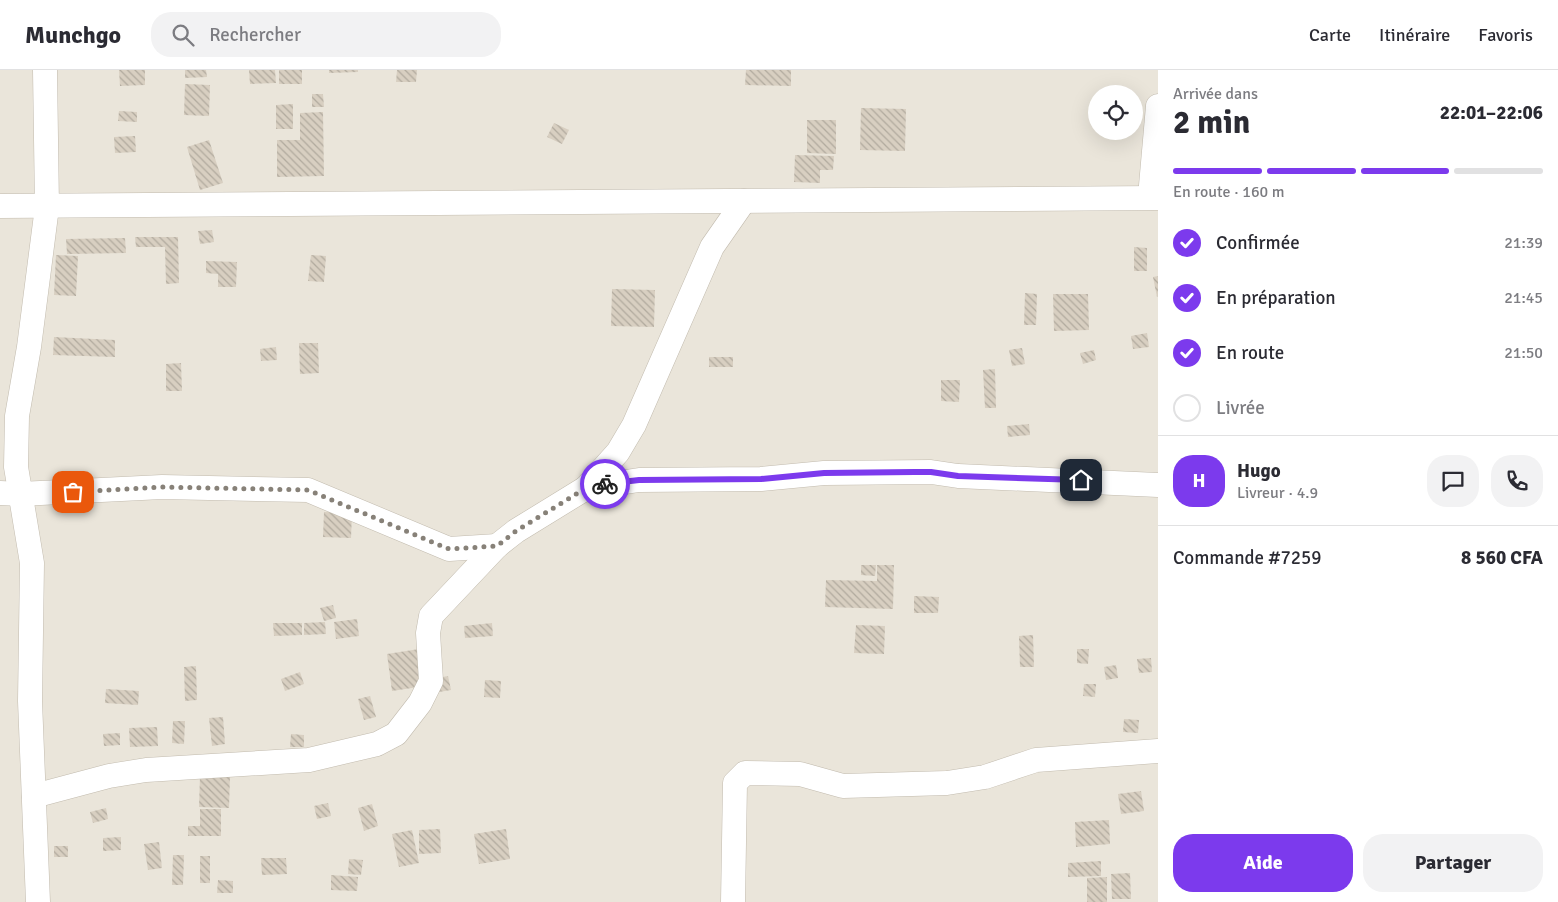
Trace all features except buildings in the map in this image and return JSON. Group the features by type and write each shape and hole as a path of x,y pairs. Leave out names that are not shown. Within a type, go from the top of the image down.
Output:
{"street":[{"path":"38,902 30,701 32,563 10,494 16,467 17,416 29,347 47,207 45,70"},
{"path":"0,206 1154,198 1158,106"},
{"path":"34,796 109,776 146,770 309,760 377,744 396,734 420,703 431,680 428,633 431,616 497,546 516,531 586,488 618,452 634,425 712,247 744,201"},
{"path":"586,488 639,480 761,479 824,473 921,472 964,476 1158,485"},
{"path":"10,494 162,487 308,490 449,549 497,546"},
{"path":"732,902 735,783 745,773 800,774 843,786 947,783 985,778 1036,760 1158,750"}],"shaded area":[{"path":"0,70 1158,70 1158,902 0,902"}],"way so far":[{"path":"73,492 162,487 308,490 449,549 497,546 516,531 562,505 586,488 605,484"}],"route":[{"path":"605,484 639,480 761,479 824,473 914,472 945,473 958,476 1081,480"}]}
